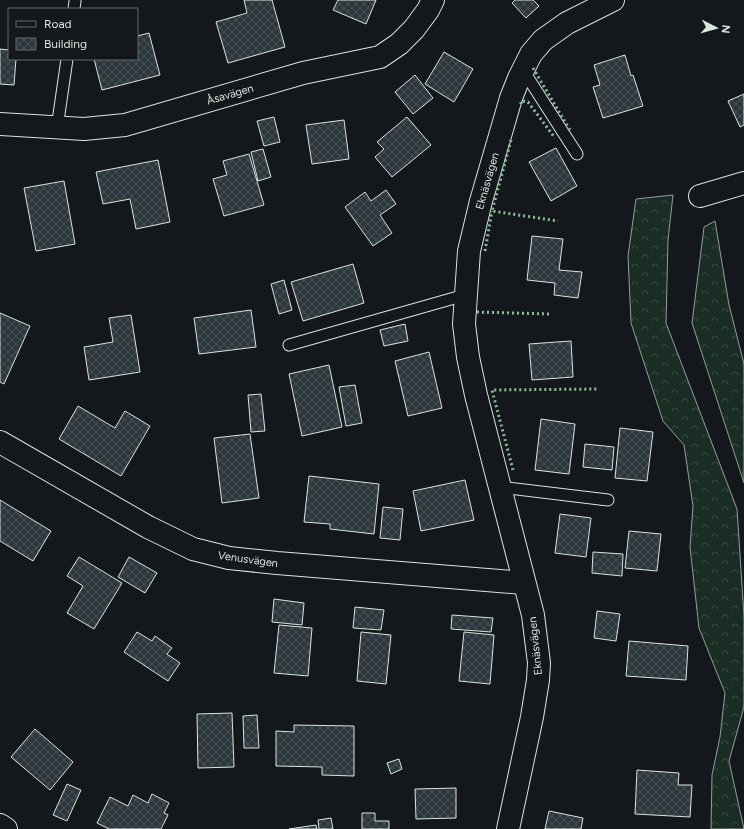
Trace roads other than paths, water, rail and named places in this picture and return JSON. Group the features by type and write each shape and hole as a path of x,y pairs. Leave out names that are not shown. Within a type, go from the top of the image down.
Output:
{"street":[{"name":"Åsavägen","path":"0,124 84,129 125,125 303,73 380,57 399,44 409,34 428,10 433,0"},
{"name":"Eknäsvägen","path":"508,829 532,717 538,680 539,662 534,622 476,395 468,357 464,324 469,251 481,201 511,98 531,54 543,40 567,23 603,2"},
{"path":"700,196 744,182"},
{"name":"Venusvägen","path":"0,442 148,527 193,549 229,558 277,563 524,583"},
{"path":"0,826 6,829"}],"lane":[{"path":"57,128 67,60"},
{"path":"523,70 577,154"},
{"path":"289,345 465,296"},
{"path":"500,487 608,500"}]}
